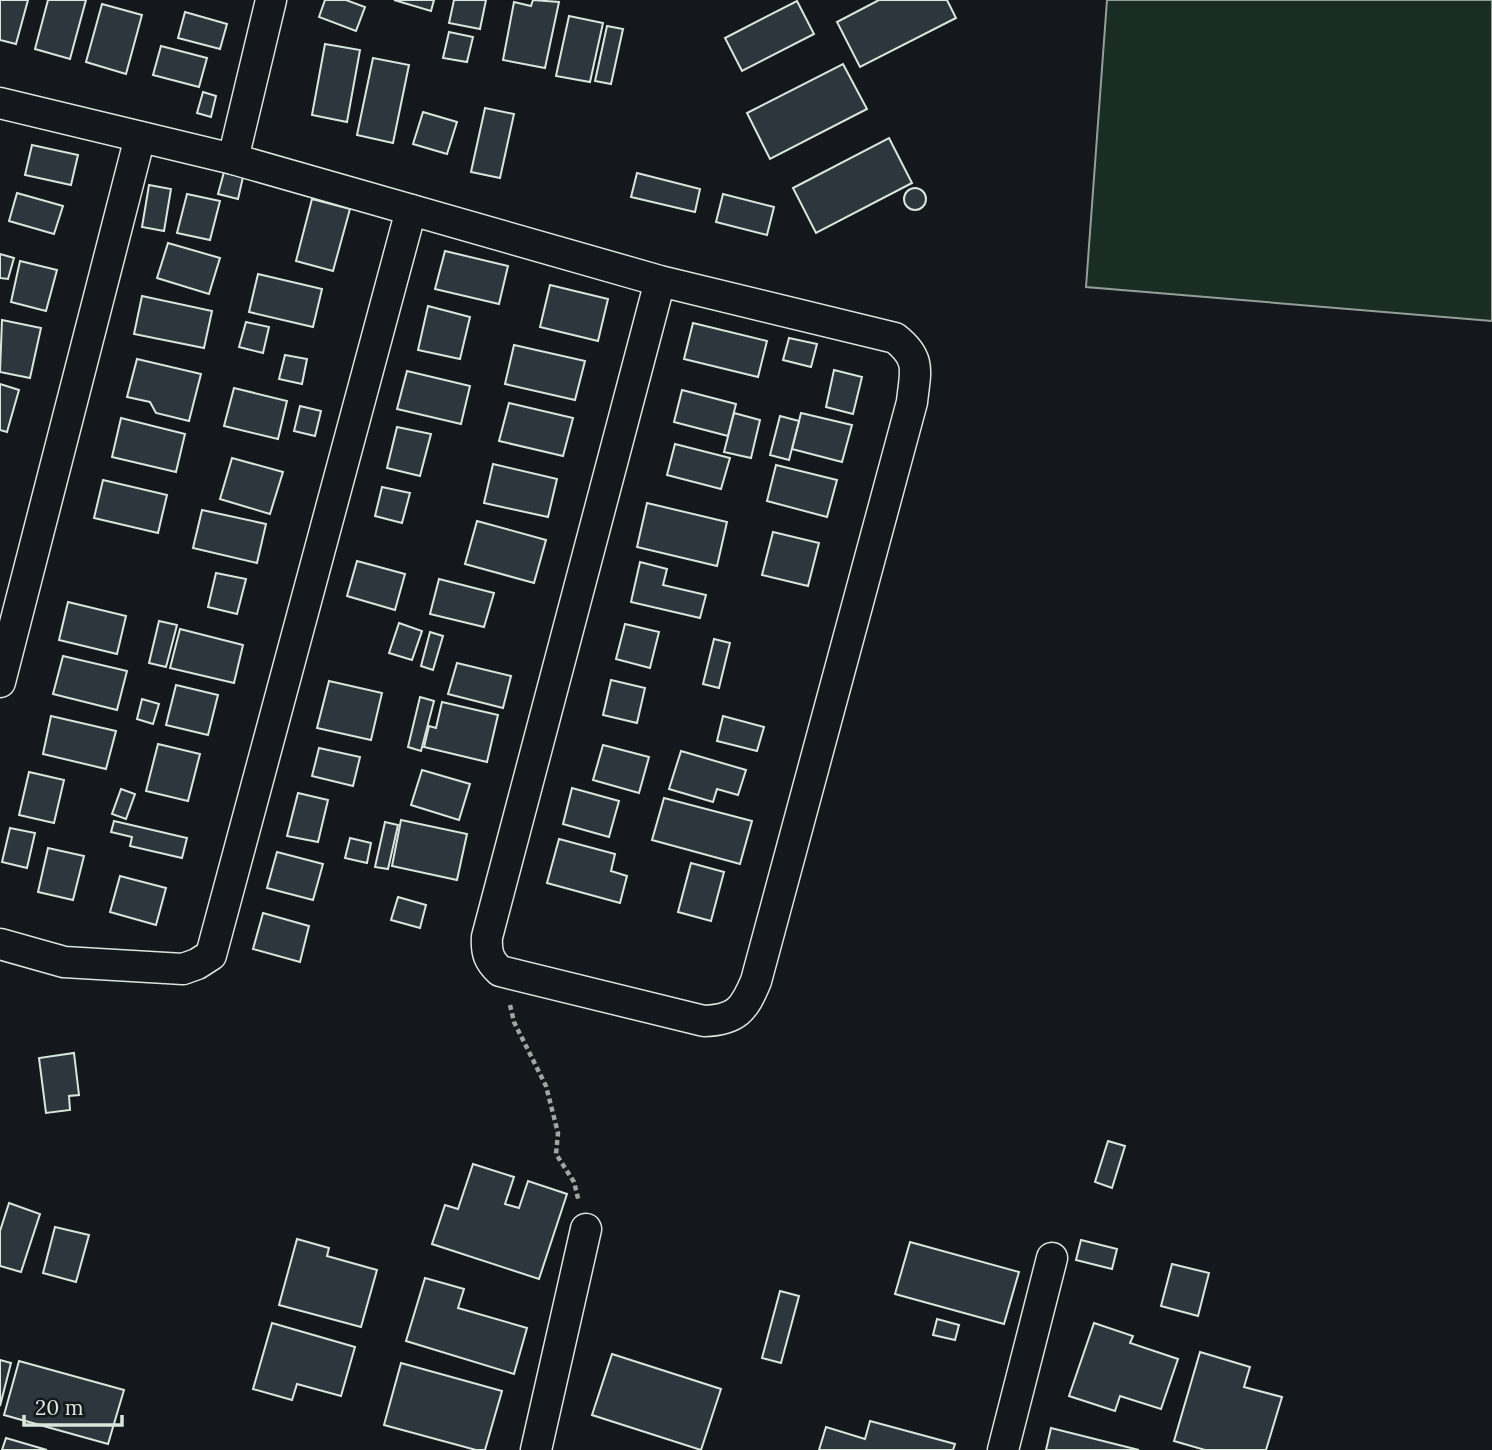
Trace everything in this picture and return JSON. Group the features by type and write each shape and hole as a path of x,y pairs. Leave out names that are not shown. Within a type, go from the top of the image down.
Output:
{"street":[{"path":"233,159 271,0"},
{"path":"0,103 233,159 660,281 895,338 909,349 915,364 912,402 756,981 747,1004 734,1015 719,1021 704,1021 500,971 491,962 486,950 487,937 660,281"},
{"path":"0,682 140,137"},
{"path":"0,944 64,962 183,970 211,955 411,210"},
{"path":"536,1450 586,1229"},
{"path":"1003,1450 1052,1258"}],"path":[{"path":"500,971 514,1022 546,1086 558,1133 556,1154 574,1182 586,1229"}],"green space":[{"path":"1107,0 1492,0 1492,321 1086,287"}],"building":[{"path":"0,0 28,0 16,44 0,40"},
{"path":"48,0 86,0 70,59 35,49"},
{"path":"325,0 346,0 365,7 356,31 319,17"},
{"path":"394,0 434,0 431,11"},
{"path":"454,0 486,0 480,29 449,23"},
{"path":"533,0 559,2 545,68 503,60 514,2 531,6"},
{"path":"879,0 947,0 956,18 860,67 837,22"},
{"path":"797,1 814,34 742,71 725,38"},
{"path":"102,4 142,15 126,74 86,62"},
{"path":"185,12 227,24 220,49 178,38"},
{"path":"569,16 603,23 590,82 556,76"},
{"path":"607,26 623,29 611,84 595,81"},
{"path":"449,32 473,37 467,62 443,58"},
{"path":"325,44 360,50 347,122 312,115"},
{"path":"161,46 207,58 199,87 153,75"},
{"path":"373,58 409,65 393,143 357,135"},
{"path":"843,64 867,109 770,159 747,113"},
{"path":"203,92 216,96 211,117 197,113"},
{"path":"485,108 514,114 500,178 471,172"},
{"path":"423,112 457,122 447,154 413,144"},
{"path":"889,138 912,183 816,233 793,188"},
{"path":"32,145 78,155 71,185 25,175"},
{"path":"224,172 243,177 238,199 218,194"},
{"path":"637,173 700,189 695,212 631,197"},
{"path":"149,185 171,189 164,231 142,227"},
{"path":"915,188 923,191 926,199 923,207 915,210 907,207 904,199 907,191"},
{"path":"17,193 63,206 54,234 9,221"},
{"path":"187,194 220,201 210,240 177,233"},
{"path":"723,194 774,207 767,235 716,222"},
{"path":"312,199 350,209 333,271 296,261"},
{"path":"168,243 220,258 209,294 157,278"},
{"path":"445,251 508,266 499,304 435,289"},
{"path":"0,254 14,258 8,279 0,278"},
{"path":"20,261 57,270 46,311 11,302"},
{"path":"258,274 322,289 313,327 249,312"},
{"path":"550,285 608,299 598,341 540,327"},
{"path":"142,296 212,311 204,348 134,334"},
{"path":"428,306 470,317 460,359 418,350"},
{"path":"2,320 41,328 30,378 0,372"},
{"path":"246,322 269,327 263,353 239,347"},
{"path":"693,323 767,341 758,377 684,359"},
{"path":"789,338 817,344 811,367 783,360"},
{"path":"514,345 585,361 575,400 505,384"},
{"path":"285,355 307,359 302,384 279,379"},
{"path":"137,359 201,374 189,421 156,413 150,402 127,397"},
{"path":"834,370 862,377 853,414 826,407"},
{"path":"407,371 470,386 461,424 397,409"},
{"path":"0,384 19,390 7,432 0,430"},
{"path":"234,388 287,401 278,439 224,426"},
{"path":"682,390 736,404 728,436 674,422"},
{"path":"509,403 573,418 563,456 499,441"},
{"path":"300,406 321,411 315,436 294,431"},
{"path":"734,413 760,420 751,458 724,452"},
{"path":"801,413 852,425 842,462 792,449"},
{"path":"780,416 799,421 789,460 770,455"},
{"path":"121,418 185,434 176,472 112,457"},
{"path":"397,427 431,434 420,476 387,468"},
{"path":"675,444 730,458 721,489 667,475"},
{"path":"232,458 283,472 270,514 220,499"},
{"path":"493,464 557,479 548,517 484,503"},
{"path":"776,465 837,480 827,517 767,501"},
{"path":"103,480 167,495 158,533 94,518"},
{"path":"382,487 410,493 402,523 375,516"},
{"path":"647,503 727,522 717,566 637,547"},
{"path":"202,510 266,524 257,563 193,548"},
{"path":"477,521 546,540 534,583 465,564"},
{"path":"773,532 819,543 808,586 762,575"},
{"path":"357,561 405,574 395,610 347,596"},
{"path":"640,562 667,569 663,585 706,595 700,618 631,602"},
{"path":"216,573 246,579 237,614 208,607"},
{"path":"439,579 494,593 484,627 430,614"},
{"path":"68,602 126,616 117,654 59,640"},
{"path":"159,621 177,625 166,667 149,663"},
{"path":"399,623 422,631 412,660 389,653"},
{"path":"625,624 659,632 650,668 616,659"},
{"path":"180,629 243,645 234,683 170,668"},
{"path":"430,632 443,636 433,670 421,666"},
{"path":"714,639 730,643 719,688 703,684"},
{"path":"63,656 127,671 117,710 53,694"},
{"path":"457,663 511,676 503,708 448,694"},
{"path":"611,680 645,688 637,723 603,715"},
{"path":"329,681 382,693 371,740 317,728"},
{"path":"176,685 218,695 208,735 166,725"},
{"path":"420,697 434,701 421,751 408,747"},
{"path":"142,699 159,704 153,724 137,719"},
{"path":"442,702 498,715 487,762 424,747 429,726 436,728"},
{"path":"51,716 116,731 106,769 43,754"},
{"path":"723,716 764,727 757,751 717,741"},
{"path":"158,744 200,754 188,801 146,791"},
{"path":"603,745 649,757 639,793 593,780"},
{"path":"319,748 360,757 353,786 312,776"},
{"path":"681,751 746,770 738,795 717,789 713,802 669,789"},
{"path":"422,770 470,784 459,820 411,805"},
{"path":"29,772 64,780 54,823 19,815"},
{"path":"572,788 619,801 609,837 563,824"},
{"path":"121,789 135,794 126,819 112,814"},
{"path":"298,793 328,800 318,842 287,836"},
{"path":"664,798 752,821 740,864 652,840"},
{"path":"401,820 467,834 457,880 392,866"},
{"path":"114,821 187,838 182,858 130,846 132,837 111,832"},
{"path":"385,822 398,825 388,869 375,867"},
{"path":"10,828 35,833 27,868 2,862"},
{"path":"350,838 371,843 367,863 345,858"},
{"path":"559,839 615,854 611,871 627,876 620,903 547,883"},
{"path":"48,848 84,856 73,900 38,892"},
{"path":"277,852 323,864 313,900 267,888"},
{"path":"691,863 724,872 711,921 678,912"},
{"path":"120,876 166,888 156,925 110,912"},
{"path":"398,897 426,905 420,928 391,920"},
{"path":"263,913 309,926 300,962 253,949"},
{"path":"74,1053 79,1095 69,1096 70,1110 46,1113 39,1058"},
{"path":"1108,1141 1125,1146 1112,1188 1095,1182"},
{"path":"473,1164 514,1177 505,1204 519,1208 528,1181 567,1194 539,1279 432,1244 445,1205 458,1209"},
{"path":"9,1203 40,1214 21,1272 0,1266 0,1231"},
{"path":"55,1227 89,1235 76,1282 43,1273"},
{"path":"297,1239 329,1248 327,1256 377,1270 361,1327 279,1305"},
{"path":"1081,1240 1117,1249 1112,1269 1076,1260"},
{"path":"910,1242 1019,1272 1004,1324 895,1294"},
{"path":"1172,1264 1209,1273 1198,1316 1161,1306"},
{"path":"425,1278 464,1289 458,1308 527,1328 514,1374 406,1341"},
{"path":"780,1291 799,1296 781,1363 762,1358"},
{"path":"937,1319 959,1325 955,1340 933,1335"},
{"path":"272,1323 355,1347 341,1396 297,1384 292,1400 253,1389"},
{"path":"1094,1323 1133,1336 1130,1343 1178,1359 1161,1409 1120,1396 1115,1411 1069,1396"},
{"path":"1200,1352 1250,1367 1244,1387 1282,1397 1266,1450 1205,1450 1174,1441"},
{"path":"612,1354 721,1389 701,1450 592,1415"},
{"path":"0,1360 11,1363 0,1406"},
{"path":"19,1361 124,1390 108,1444 4,1415"},
{"path":"401,1363 502,1391 485,1450 476,1450 384,1425"},
{"path":"870,1421 955,1444 953,1450 819,1450 826,1427 865,1439"},
{"path":"1051,1428 1139,1450 1046,1450"},
{"path":"6,1438 47,1450 2,1450"}]}
